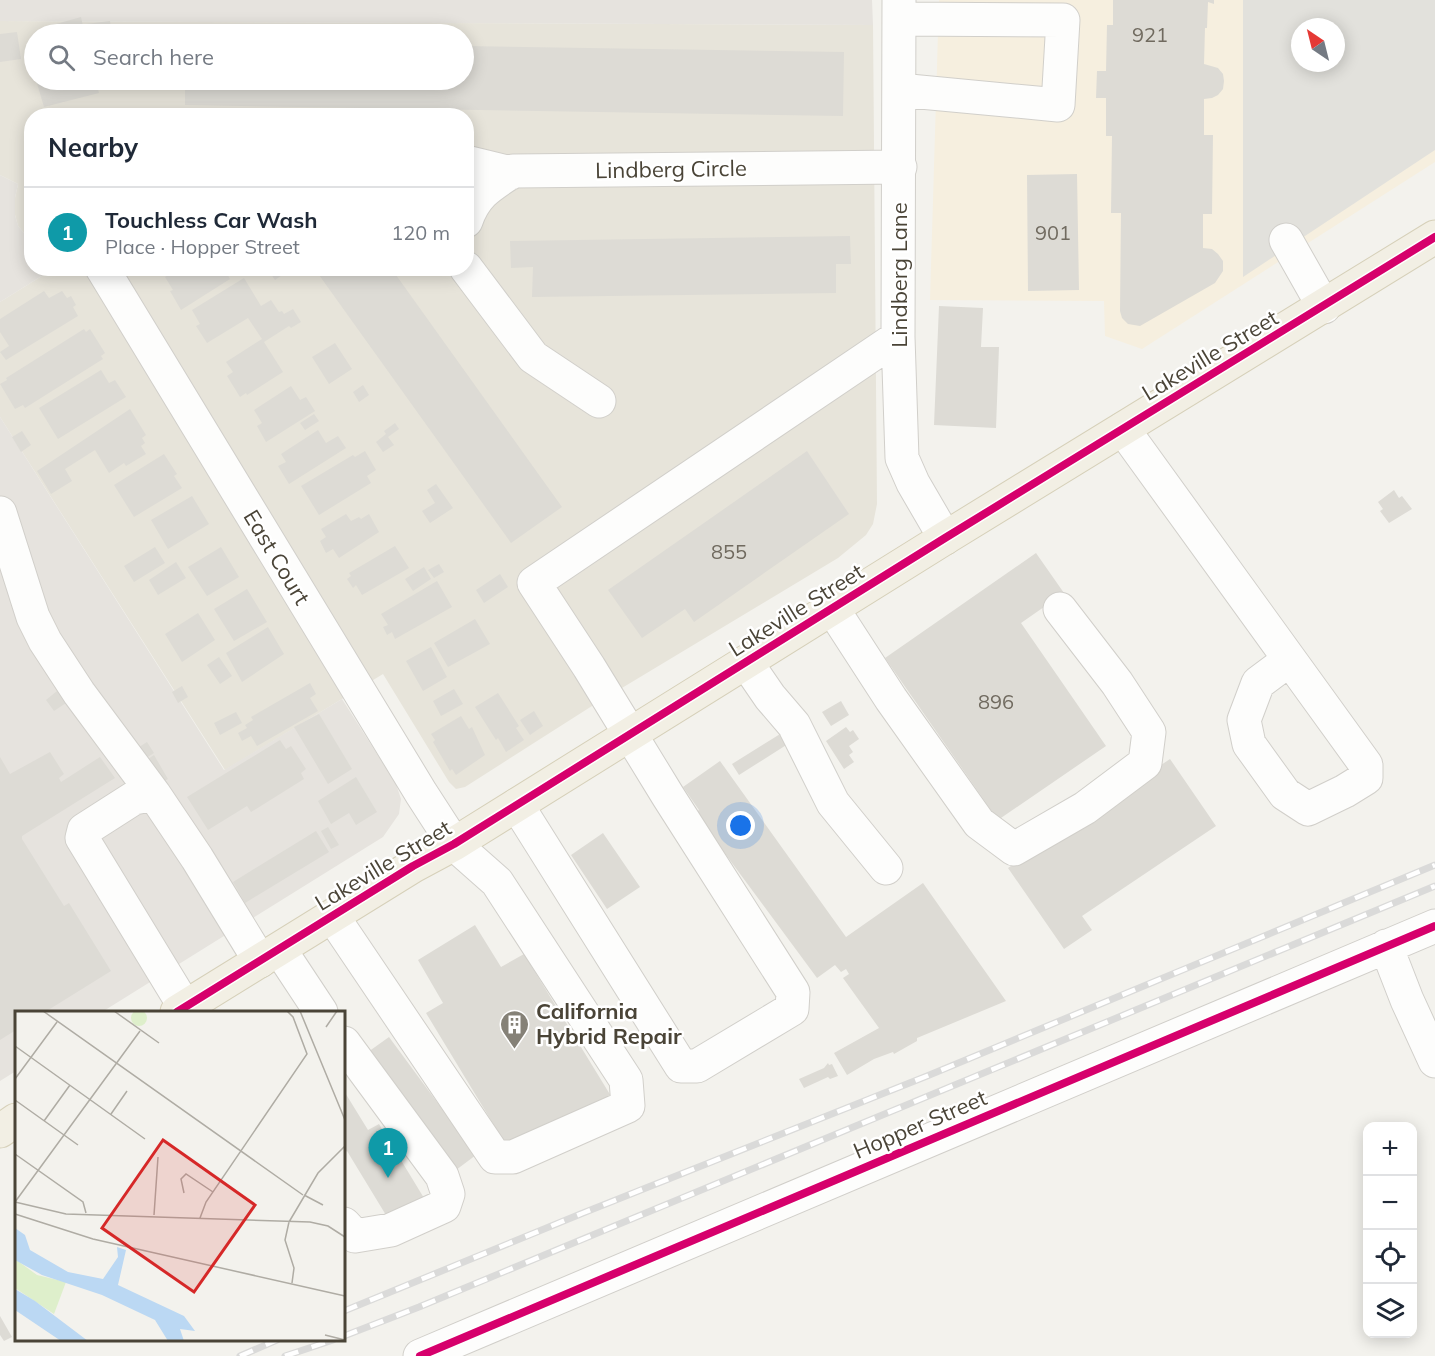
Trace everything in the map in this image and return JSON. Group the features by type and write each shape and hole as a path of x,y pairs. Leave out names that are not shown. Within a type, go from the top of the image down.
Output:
{"main road":[{"name":"Lakeville Street","path":"183,1011 413,866 454,844 945,538 1435,237"},
{"path":"0,1131 15,1121"}],"street":[{"name":"Lindberg Lane","path":"899,9 898,337 902,458 912,483 945,538"},
{"path":"899,9 1063,20 1058,105 899,90"},
{"path":"474,164 511,173"},
{"name":"Lindberg Circle","path":"474,205 487,187 511,173 542,170 900,167"},
{"path":"1286,240 1323,307"},
{"name":"East Court","path":"107,276 421,793 454,844 497,882 626,1080 628,1106 513,1157 495,1157 333,917"},
{"path":"472,276 533,357 599,401"},
{"path":"517,805 681,1066 697,1066 792,1009 793,992 534,584 898,337"},
{"path":"1123,429 1289,660"},
{"path":"0,513 33,617 45,641 79,693 154,794 197,858 270,956 306,992 320,1011"},
{"path":"832,608 891,699 979,823 1014,849 1086,808 1145,763 1149,732 1117,683 1060,609"},
{"path":"746,662 770,697 794,725 833,802 886,868"},
{"path":"154,794 134,798 84,830 82,838 183,1011"},
{"name":"Hopper Street","path":"420,1356 1435,926"},
{"path":"1386,946 1407,1000 1435,1061"},
{"path":"345,1044 442,1176 448,1194 444,1206 391,1230 355,1236 345,1225"}],"shaded area":[{"path":"0,0 872,0 873,25 0,21"},
{"path":"939,0 1435,0 1435,162 1142,349 1105,336 1104,301 930,300"},
{"path":"1243,0 1435,0 1435,150 1243,277"},
{"path":"0,21 873,25 877,504 873,524 866,535 838,558 592,706 465,787 456,789 449,782 383,674 225,770 0,417 0,302 42,276 474,276 474,108 24,108 24,233 18,226 15,215 18,184 0,175"},
{"path":"0,175 18,184 15,215 18,226 24,233 24,276 42,276 0,302"},
{"path":"0,417 224,770 342,699 396,784 401,799 399,814 383,837 104,1011 15,1011 15,1072 0,1081"}],"building":[{"path":"1113,0 1214,0 1214,4 1208,2 1204,64 1218,68 1223,74 1224,81 1223,89 1218,95 1204,99 1204,135 1213,135 1212,214 1203,214 1203,248 1212,249 1218,254 1223,261 1223,271 1215,283 1140,326 1128,324 1122,318 1120,311 1121,213 1111,213 1112,136 1106,136 1106,98 1096,98 1097,71 1106,71 1107,25 1113,25"},
{"path":"81,17 83,24 56,24"},
{"path":"110,21 110,24 86,24"},
{"path":"17,32 21,59 0,62 0,34"},
{"path":"474,46 844,52 843,116 474,110 474,108 185,105 185,90 474,90"},
{"path":"39,90 98,90 99,93 44,107"},
{"path":"1077,174 1079,290 1028,291 1027,175"},
{"path":"850,236 851,264 836,264 836,293 532,297 533,267 511,268 510,241"},
{"path":"228,276 230,279 181,310 165,277"},
{"path":"320,276 397,276 562,507 511,543"},
{"path":"244,278 261,306 271,300 279,312 282,311 284,314 293,309 301,322 291,328 289,326 264,342 283,372 240,397 227,376 233,372 226,362 262,339 248,318 207,343 196,326 200,324 192,310"},
{"path":"44,291 49,298 62,291 67,298 71,296 78,316 6,360 0,352 9,346 0,332 0,319"},
{"path":"939,306 983,308 981,347 999,347 996,428 934,425"},
{"path":"84,329 86,332 90,329 105,353 101,356 103,359 25,408 23,405 15,409 0,384"},
{"path":"335,343 352,369 329,384 312,357"},
{"path":"101,370 109,383 115,380 126,397 58,439 39,408"},
{"path":"363,385 369,395 359,402 353,392"},
{"path":"291,386 300,400 306,397 315,411 266,442 257,426 262,423 254,410"},
{"path":"130,409 146,435 142,438 145,443 141,446 146,454 126,466 124,463 109,473 95,450 65,469 72,481 51,494 37,471"},
{"path":"314,414 319,421 305,430 300,423"},
{"path":"395,423 399,429 388,437 394,445 383,452 376,442 386,434 384,431"},
{"path":"318,430 326,443 338,436 346,448 289,484 278,466 286,462 281,454"},
{"path":"22,431 31,445 21,452 12,437"},
{"path":"365,451 376,470 367,476 371,483 319,515 301,486 353,455 355,457"},
{"path":"807,451 849,514 694,622 685,609 642,638 608,590"},
{"path":"164,454 177,474 174,476 182,488 134,517 114,485"},
{"path":"436,484 453,508 430,523 422,511 435,503 427,490"},
{"path":"1394,490 1399,498 1402,496 1412,509 1389,523 1380,511 1383,509 1378,502"},
{"path":"192,496 209,524 168,549 151,520"},
{"path":"346,514 351,521 369,514 379,532 339,558 333,549 326,553 320,541 326,537 321,529"},
{"path":"395,546 409,568 362,595 356,585 353,588 347,579 351,576 349,573"},
{"path":"155,547 165,563 134,582 124,566"},
{"path":"221,547 239,577 207,596 188,567"},
{"path":"1036,553 1064,593 1021,623 1106,746 998,820 885,658"},
{"path":"176,562 186,578 158,595 149,580"},
{"path":"439,564 444,572 434,578 428,570"},
{"path":"424,567 431,579 413,591 405,579"},
{"path":"500,574 508,587 484,603 476,590"},
{"path":"437,581 452,607 395,639 392,632 387,635 383,627 388,625 381,614"},
{"path":"247,589 267,622 234,641 214,609"},
{"path":"198,613 215,640 182,662 165,634"},
{"path":"475,619 490,644 448,667 434,643"},
{"path":"268,627 284,654 242,682 226,653"},
{"path":"431,647 447,677 423,691 406,661"},
{"path":"219,657 232,676 220,684 207,665"},
{"path":"310,683 316,694 310,698 318,711 257,746 251,736 242,741 238,733 247,728 245,725 253,720 251,717"},
{"path":"182,686 188,697 178,703 172,692"},
{"path":"454,689 463,704 441,716 433,701"},
{"path":"57,691 66,703 54,711 46,700"},
{"path":"498,693 519,726 516,728 524,740 506,752 475,707"},
{"path":"841,701 849,715 831,726 822,712"},
{"path":"534,711 543,726 530,735 520,720"},
{"path":"236,712 242,723 220,735 214,723"},
{"path":"319,714 352,769 328,784 294,727"},
{"path":"461,716 469,729 472,727 485,755 456,775 452,769 450,771 433,742 435,740 431,734"},
{"path":"846,727 850,732 853,730 859,739 849,746 853,752 849,755 854,762 844,769 826,741"},
{"path":"785,731 791,742 739,775 732,764"},
{"path":"280,740 286,749 291,746 306,769 301,773 304,779 251,812 247,806 208,830 187,797"},
{"path":"147,742 154,753 143,760 136,749"},
{"path":"50,752 64,774 59,778 61,782 100,757 115,778 22,836 64,906 69,903 111,971 47,1011 15,1011 15,1031 0,1040 0,757 10,774"},
{"path":"154,755 168,779 159,784 145,761"},
{"path":"1170,759 1216,826 1082,916 1092,930 1064,949 1008,868"},
{"path":"720,761 846,937 923,883 1006,1001 917,1038 917,1041 894,1054 893,1052 874,1059 847,1075 834,1053 879,1028 843,978 849,974 846,969 841,972 835,965 817,978 695,813 699,810 683,787"},
{"path":"356,777 377,812 356,825 349,813 331,824 318,801"},
{"path":"328,827 339,845 331,849 321,831"},
{"path":"316,831 329,852 245,903 233,882"},
{"path":"603,833 640,887 607,909 571,855"},
{"name":"California Hybrid Repair","path":"475,925 501,967 524,954 614,1101 506,1145 426,1013 443,1003 418,960"},
{"path":"389,1037 476,1155 456,1170 368,1052"},
{"path":"828,1063 832,1064 838,1076 830,1079 828,1077 804,1088 799,1079 824,1068"},
{"path":"345,1093 368,1130 379,1124 427,1203 392,1225 347,1151 345,1152"},
{"path":"0,1316 12,1337 4,1341 0,1335"}],"railway":[{"path":"345,1311 927,1076 1435,865"},
{"path":"345,1336 1435,886"},
{"path":"240,1356 275,1341"},
{"path":"285,1356 330,1341"}],"cycle path":[{"path":"179,1011 413,866 454,844 945,538 1435,237"},
{"path":"420,1356 1435,926"}],"place":[{"name":"California Hybrid Repair","path":"515,1050"},
{"name":"Touchless Car Wash","path":"388,1178"}]}
